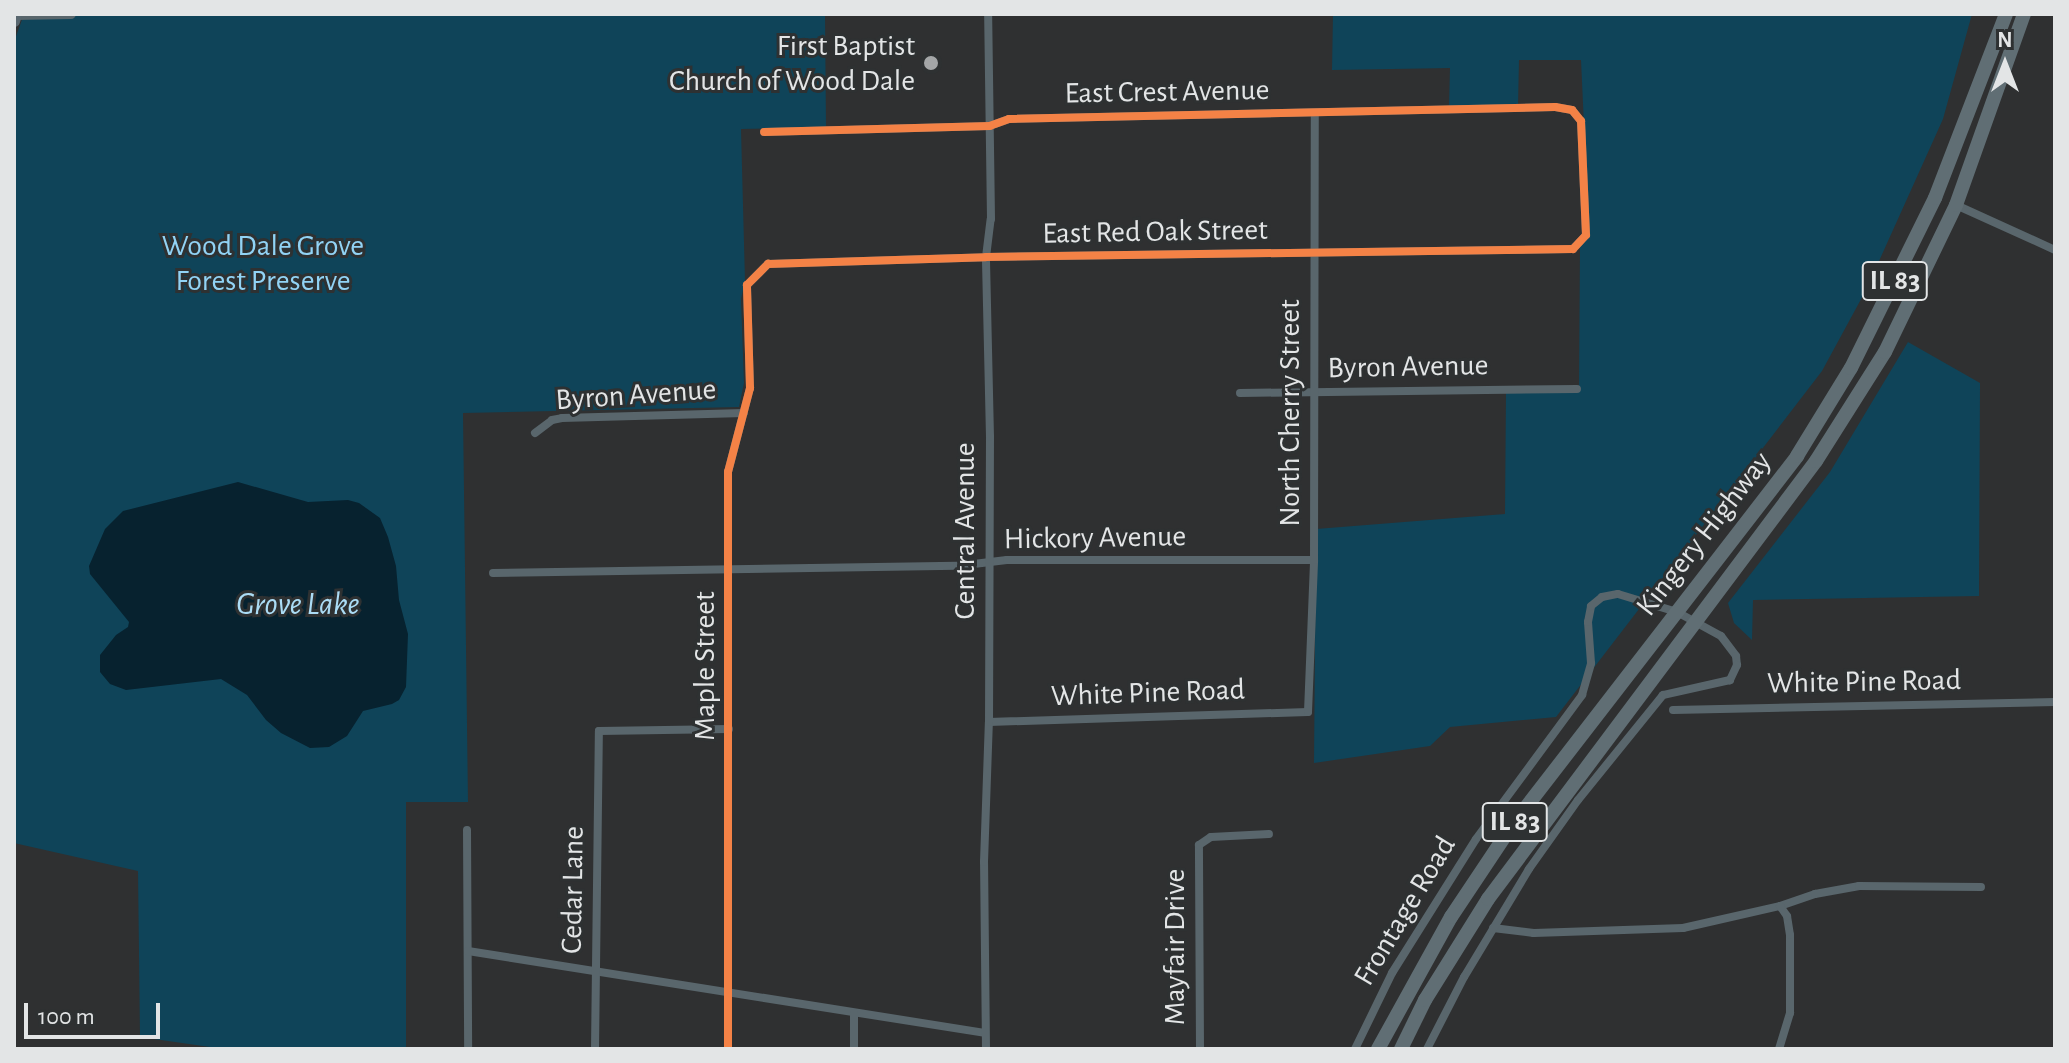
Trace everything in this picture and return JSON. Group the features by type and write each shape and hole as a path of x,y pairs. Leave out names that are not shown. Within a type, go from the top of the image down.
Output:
{"highway":[{"name":"Kingery Highway","path":"1378,1049 1444,929 1513,824 1797,456 1851,368 1935,198 2006,14"},
{"name":"Kingery Highway","path":"1401,1049 1425,1000 1488,899 1563,794 1698,622 1816,461 1885,352 1956,205 2024,14"}],"street":[{"path":"15,17 71,14"},
{"name":"Central Avenue","path":"986,1049 984,862 989,722 989,564 986,257 991,234 988,14"},
{"name":"East Crest Avenue","path":"764,132 990,126 1009,119 1555,107 1572,110 1581,121 1586,235 1573,249"},
{"name":"North Cherry Street","path":"1308,712 1314,560 1315,114"},
{"path":"1956,205 2055,250"},
{"name":"East Red Oak Street","path":"747,285 768,264 986,257 1573,249"},
{"name":"Maple Street","path":"728,1049 728,472 750,388 747,285"},
{"name":"Byron Avenue","path":"1240,393 1577,389"},
{"name":"Byron Avenue","path":"535,433 552,420 562,418 744,413"},
{"name":"Hickory Avenue","path":"493,573 729,571 989,564 1007,560 1314,560"},
{"name":"Frontage Road","path":"1355,1049 1392,973 1476,839 1582,695 1591,663 1588,622 1591,606 1602,597 1618,594 1677,612 1698,622 1731,647 1737,665 1730,680 1663,695 1578,800 1529,869 1427,1049"},
{"name":"White Pine Road","path":"1673,710 2055,702"},
{"name":"White Pine Road","path":"989,722 1308,712"},
{"name":"Cedar Lane","path":"595,1049 599,731 729,729"},
{"path":"467,830 468,1049"},
{"name":"Mayfair Drive","path":"1200,1049 1199,845 1211,837 1269,834"},
{"path":"1493,928 1534,933 1683,928 1780,906 1815,894 1859,886 1981,887"},
{"path":"1779,1049 1790,1013 1790,935 1787,916 1780,906"},
{"path":"468,951 985,1033"},
{"path":"854,1013 854,1049"}],"green space":[{"name":"Wood Dale Grove Forest Preserve","path":"24,14 825,14 826,127 741,129 745,281 741,299 744,383 739,407 463,413 468,802 406,802 406,1049 224,1049 140,1037 138,871 14,843 14,42"},
{"path":"1333,14 1972,14 1943,119 1866,290 1822,371 1556,717 1450,727 1430,746 1314,763 1316,529 1505,514 1506,392 1579,391 1580,245 1589,235 1581,60 1519,60 1518,106 1449,107 1450,68 1332,70"},
{"path":"1908,342 1980,383 1979,596 1753,600 1752,640 1734,623 1728,603 1830,472"}],"water":[{"name":"Grove Lake","path":"238,482 308,502 348,500 359,503 380,518 388,537 408,634 406,687 399,700 392,704 363,711 347,736 329,747 310,748 281,733 266,720 247,695 221,679 126,690 110,684 100,672 100,655 116,635 128,627 129,622 90,574 89,566 105,529 123,511"}],"cycle path":[{"path":"728,1049 728,472 750,388 747,285 768,264 986,257 1573,249 1586,235 1581,121 1572,110 1555,107 1009,119 990,126 764,132"}],"place":[{"name":"First Baptist Church of Wood Dale","path":"931,63"}]}
